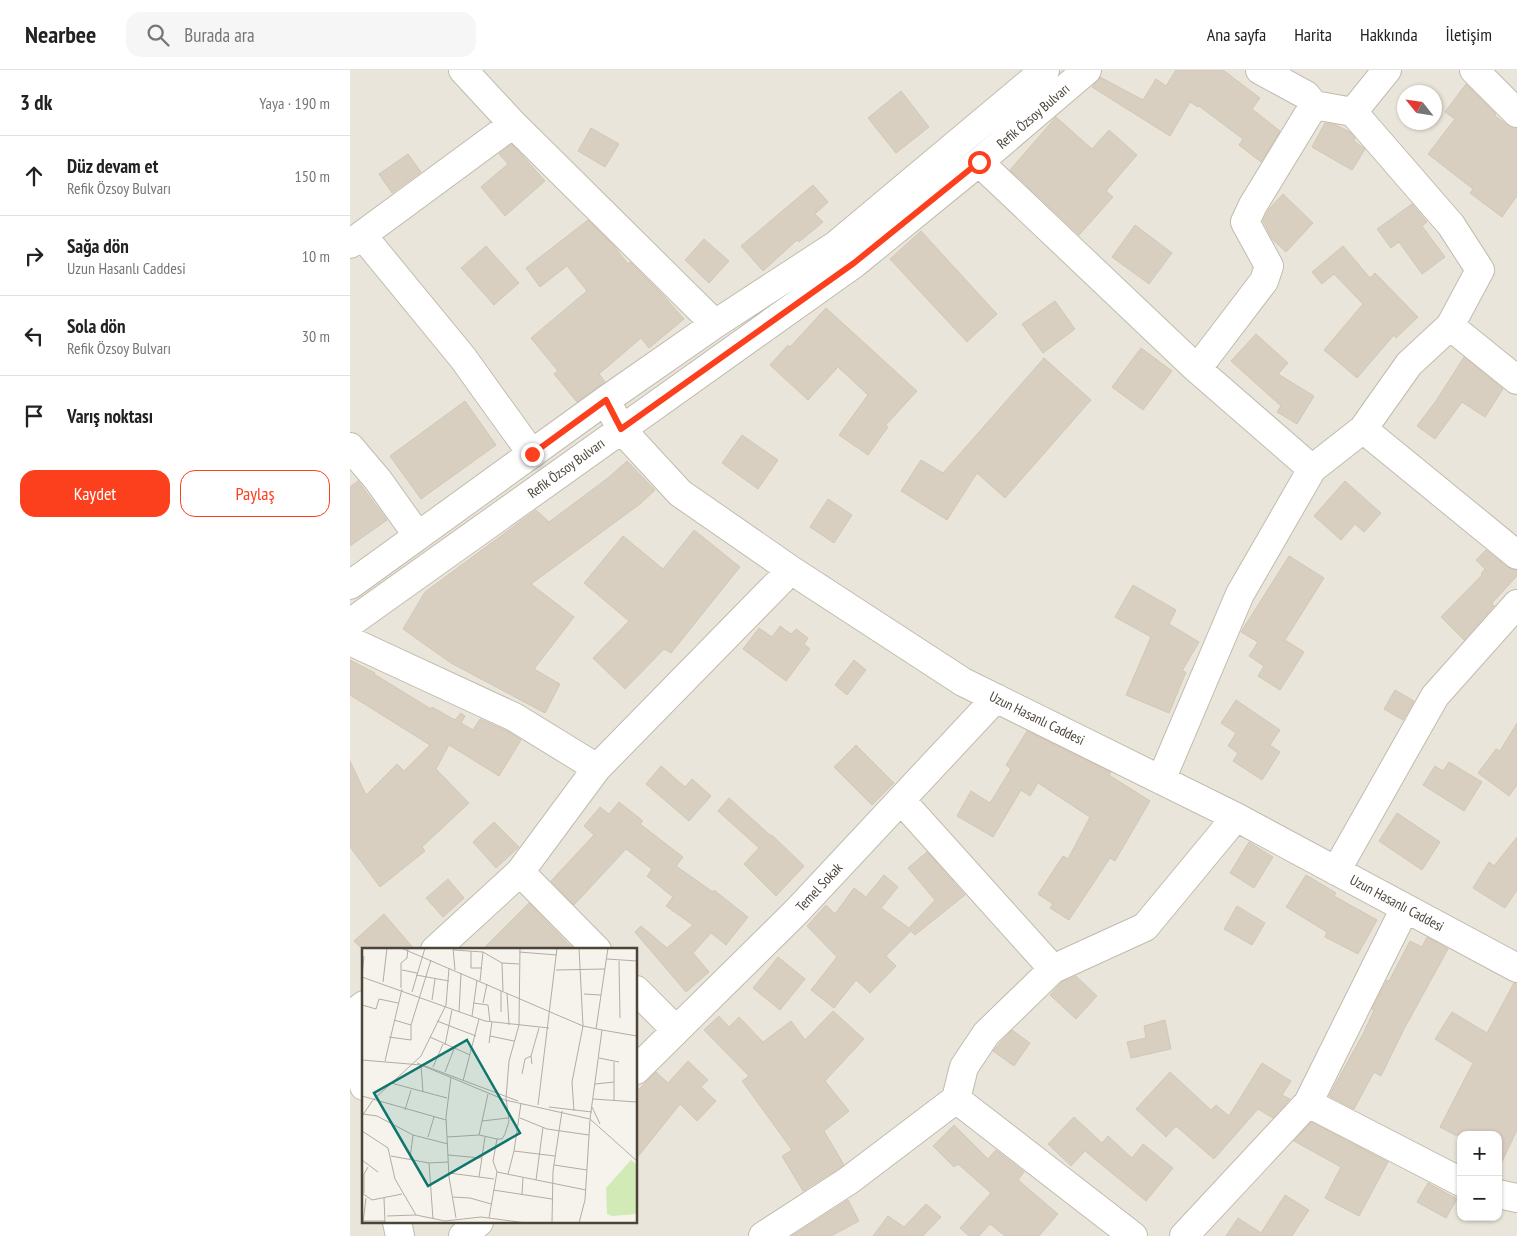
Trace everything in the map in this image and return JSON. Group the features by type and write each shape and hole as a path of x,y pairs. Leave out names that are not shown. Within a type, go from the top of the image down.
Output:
{"street":[{"path":"462,70 513,124 715,324"},
{"name":"Refik Özsoy Bulvarı","path":"350,586 606,400 715,324 836,245 1046,70"},
{"name":"Refik Özsoy Bulvarı","path":"350,623 854,263 979,162 1087,70"},
{"path":"1161,780 1240,594 1312,468 1363,428 1409,364 1450,326 1480,270 1451,225 1353,112 1314,105 1306,95 1260,70"},
{"path":"1353,112 1387,70"},
{"path":"1474,70 1517,113"},
{"path":"1197,369 1264,281 1269,266 1246,222 1253,206 1314,105"},
{"path":"513,124 356,239 463,358 532,454"},
{"path":"979,162 1197,369 1312,468"},
{"path":"1450,326 1517,380"},
{"name":"Uzun Hasanlı Caddesi","path":"606,400 621,429 680,493 791,570 963,682 1236,817 1516,966"},
{"path":"1363,428 1517,555"},
{"path":"350,447 378,480 418,536"},
{"path":"437,948 520,872 597,768 791,570"},
{"path":"1336,871 1435,696 1517,604"},
{"path":"350,640 514,717 597,768"},
{"name":"Temel Sokak","path":"638,1068 797,911 996,698"},
{"path":"901,800 1053,969"},
{"path":"763,1236 848,1180 956,1099 964,1066 986,1034 1053,969 1145,927 1236,817"},
{"path":"520,872 595,948"},
{"path":"1184,1236 1308,1103 1405,908"},
{"path":"638,992 676,1030"},
{"path":"350,1016 362,1007"},
{"path":"350,1034 362,1079"},
{"path":"956,1099 1133,1236"},
{"path":"1308,1103 1457,1180"},
{"path":"1502,1195 1517,1198"},
{"path":"464,1236 476,1224"}],"shaded area":[{"path":"350,70 1517,70 1517,1236 350,1236"}],"building":[{"path":"1176,70 1223,70 1260,98 1252,109 1280,131 1261,162 1239,145 1243,139 1199,106 1190,102 1170,136 1092,87 1100,77 1143,100 1156,79 1166,86"},
{"path":"1466,84 1496,114 1494,115 1506,124 1517,128 1517,196 1502,217 1470,193 1473,189 1428,154 1455,119 1445,112"},
{"path":"901,91 929,127 896,153 868,118"},
{"path":"1056,117 1092,149 1109,130 1137,155 1106,191 1113,197 1079,235 1010,170"},
{"path":"1325,123 1336,125 1350,132 1355,138 1354,141 1365,149 1352,170 1312,147"},
{"path":"591,128 619,144 605,167 578,151"},
{"path":"512,144 545,181 505,216 481,187 508,164 499,154"},
{"path":"408,154 421,172 392,193 379,174"},
{"path":"813,185 828,202 815,214 823,222 799,242 797,240 763,271 741,246"},
{"path":"1283,194 1313,223 1286,252 1272,239 1263,221 1269,209"},
{"path":"1412,204 1427,222 1422,226 1445,257 1422,274 1399,242 1391,248 1377,229"},
{"path":"588,220 614,246 628,264 630,262 684,319 649,348 641,338 599,374 605,382 577,402 554,374 558,371 531,338 587,291 567,266 540,287 526,268"},
{"path":"1135,225 1172,253 1149,284 1112,257"},
{"path":"921,231 997,314 967,342 890,259"},
{"path":"704,239 729,261 709,283 685,260"},
{"path":"486,246 519,283 494,305 461,268"},
{"path":"1343,246 1370,278 1375,273 1418,317 1396,338 1394,335 1357,378 1324,350 1363,304 1334,274 1322,284 1312,272"},
{"path":"1055,301 1075,329 1043,353 1022,324"},
{"path":"826,308 917,391 885,426 888,427 868,455 839,435 868,395 838,367 808,400 770,365 788,345 790,347"},
{"path":"1256,334 1288,363 1278,374 1314,396 1297,424 1277,412 1281,406 1231,361"},
{"path":"1141,348 1172,371 1143,410 1112,387"},
{"path":"1464,357 1503,389 1485,417 1462,402 1435,439 1417,426 1436,401"},
{"path":"1044,358 1091,400 1005,498 977,473 947,520 901,491 921,460 943,473"},
{"path":"465,401 496,445 421,499 390,456"},
{"path":"742,435 778,460 758,489 722,463"},
{"path":"627,461 655,490 640,504 531,584 574,617 534,669 560,684 545,713 451,663 403,629 425,592 536,510 549,522 608,478"},
{"path":"358,481 387,520 350,546 350,487"},
{"path":"1345,481 1381,513 1364,532 1355,524 1341,540 1314,516"},
{"path":"828,499 852,515 834,543 810,527"},
{"path":"694,530 740,567 671,653 664,649 625,689 593,658 629,621 584,583 623,536 663,569"},
{"path":"1486,550 1507,567 1517,570 1517,576 1492,603 1494,606 1464,640 1441,617 1482,575 1485,569 1476,560"},
{"path":"1289,556 1324,578 1285,640 1304,652 1280,690 1258,676 1264,666 1249,656 1258,642 1241,632"},
{"path":"1133,585 1176,610 1169,624 1199,642 1182,671 1186,672 1169,713 1126,695 1151,637 1115,617"},
{"path":"780,626 791,634 796,629 808,638 804,644 810,649 786,681 743,649 759,628 772,637"},
{"path":"350,660 375,673 431,709 432,707 455,720 461,713 465,716 461,723 473,730 480,719 507,731 521,740 499,776 449,745 436,769 469,803 422,847 425,851 380,887 350,847 350,761 366,795 397,764 404,771 430,745 350,695"},
{"path":"854,660 866,670 847,695 835,685"},
{"path":"1395,690 1414,701 1403,720 1384,709"},
{"path":"1236,700 1280,730 1270,745 1280,752 1262,780 1233,761 1238,753 1228,746 1236,733 1221,723"},
{"path":"1517,723 1517,785 1509,796 1478,773 1496,749 1500,751"},
{"path":"1027,731 1111,772 1109,775 1150,801 1115,861 1110,858 1069,920 1050,908 1053,904 1038,894 1063,856 1068,859 1090,817 1038,783 1030,796 1021,790 993,837 957,816 971,791 990,803 1011,769 1006,765"},
{"path":"856,745 894,783 872,805 834,767"},
{"path":"1449,762 1482,782 1464,811 1423,785 1435,766 1443,771"},
{"path":"661,766 685,787 692,779 711,796 689,821 646,784"},
{"path":"729,798 804,866 776,896 744,864 759,848 718,811"},
{"path":"619,802 643,821 640,824 683,857 676,866 713,892 714,890 748,917 726,945 711,933 693,953 709,972 686,992 635,932 641,926 667,948 693,925 666,906 673,897 647,876 652,869 626,849 574,905 551,881 594,835 584,826 600,807 609,814"},
{"path":"1397,813 1440,842 1422,870 1379,841"},
{"path":"494,822 519,847 496,868 473,842"},
{"path":"1517,837 1517,890 1505,908 1473,888 1489,862 1494,866"},
{"path":"1249,842 1273,857 1254,888 1230,873"},
{"path":"927,852 965,895 915,935 911,931 886,956 896,966 870,993 856,980 834,1008 811,990 837,957 807,926 826,905 835,914 854,888 866,897 884,875 898,887 881,908 909,928 935,900 908,868"},
{"path":"1306,875 1336,893 1334,896 1377,920 1358,954 1325,937 1327,932 1286,907"},
{"path":"448,879 464,898 443,917 426,898"},
{"path":"529,903 572,948 484,948"},
{"path":"1237,906 1265,923 1252,945 1224,929"},
{"path":"384,914 413,948 362,949 354,941"},
{"path":"1427,937 1448,949 1404,1029 1381,1076 1374,1072 1354,1109 1329,1096 1364,1032 1374,1010 1372,1009 1387,980 1389,981 1410,941 1422,947"},
{"path":"778,957 805,979 780,1010 753,988"},
{"path":"1076,976 1097,996 1076,1019 1050,995 1062,982"},
{"path":"1514,983 1517,984 1517,1130 1502,1162 1502,1131 1457,1131 1457,1135 1455,1135 1440,1127 1473,1063 1435,1039 1452,1012 1487,1033"},
{"path":"833,1011 864,1039 825,1081 849,1111 824,1131 844,1165 803,1191 782,1156 792,1150 742,1081 749,1076 704,1030 719,1016 729,1027 739,1017 763,1042 791,1021 805,1040"},
{"path":"1165,1020 1171,1049 1131,1058 1127,1042 1146,1038 1144,1026"},
{"path":"1012,1030 1030,1043 1014,1066 993,1051"},
{"path":"688,1061 708,1080 701,1087 716,1101 697,1121 680,1104 638,1156 638,1090 656,1072 668,1083"},
{"path":"1262,1063 1291,1081 1282,1095 1290,1099 1273,1118 1258,1109 1214,1159 1176,1126 1166,1137 1136,1109 1170,1072 1211,1110 1216,1105 1229,1116"},
{"path":"1074,1117 1102,1143 1108,1136 1132,1158 1143,1144 1173,1168 1146,1201 1085,1151 1071,1166 1048,1144"},
{"path":"1311,1122 1388,1162 1359,1216 1325,1198 1341,1167 1294,1141"},
{"path":"954,1125 988,1159 996,1150 1024,1172 1018,1180 1058,1214 1039,1236 1005,1236 990,1224 979,1236 969,1236 960,1228 991,1193 958,1164 954,1167 933,1146"},
{"path":"1428,1183 1457,1199 1446,1218 1417,1202"},
{"path":"1285,1195 1309,1210 1292,1236 1226,1236 1238,1218 1261,1233"},
{"path":"848,1200 859,1221 831,1236 792,1236"},
{"path":"926,1204 941,1217 923,1236 873,1236 888,1216 904,1227"}],"route":[{"path":"532,454 606,400 621,429 854,263 979,162"}]}
